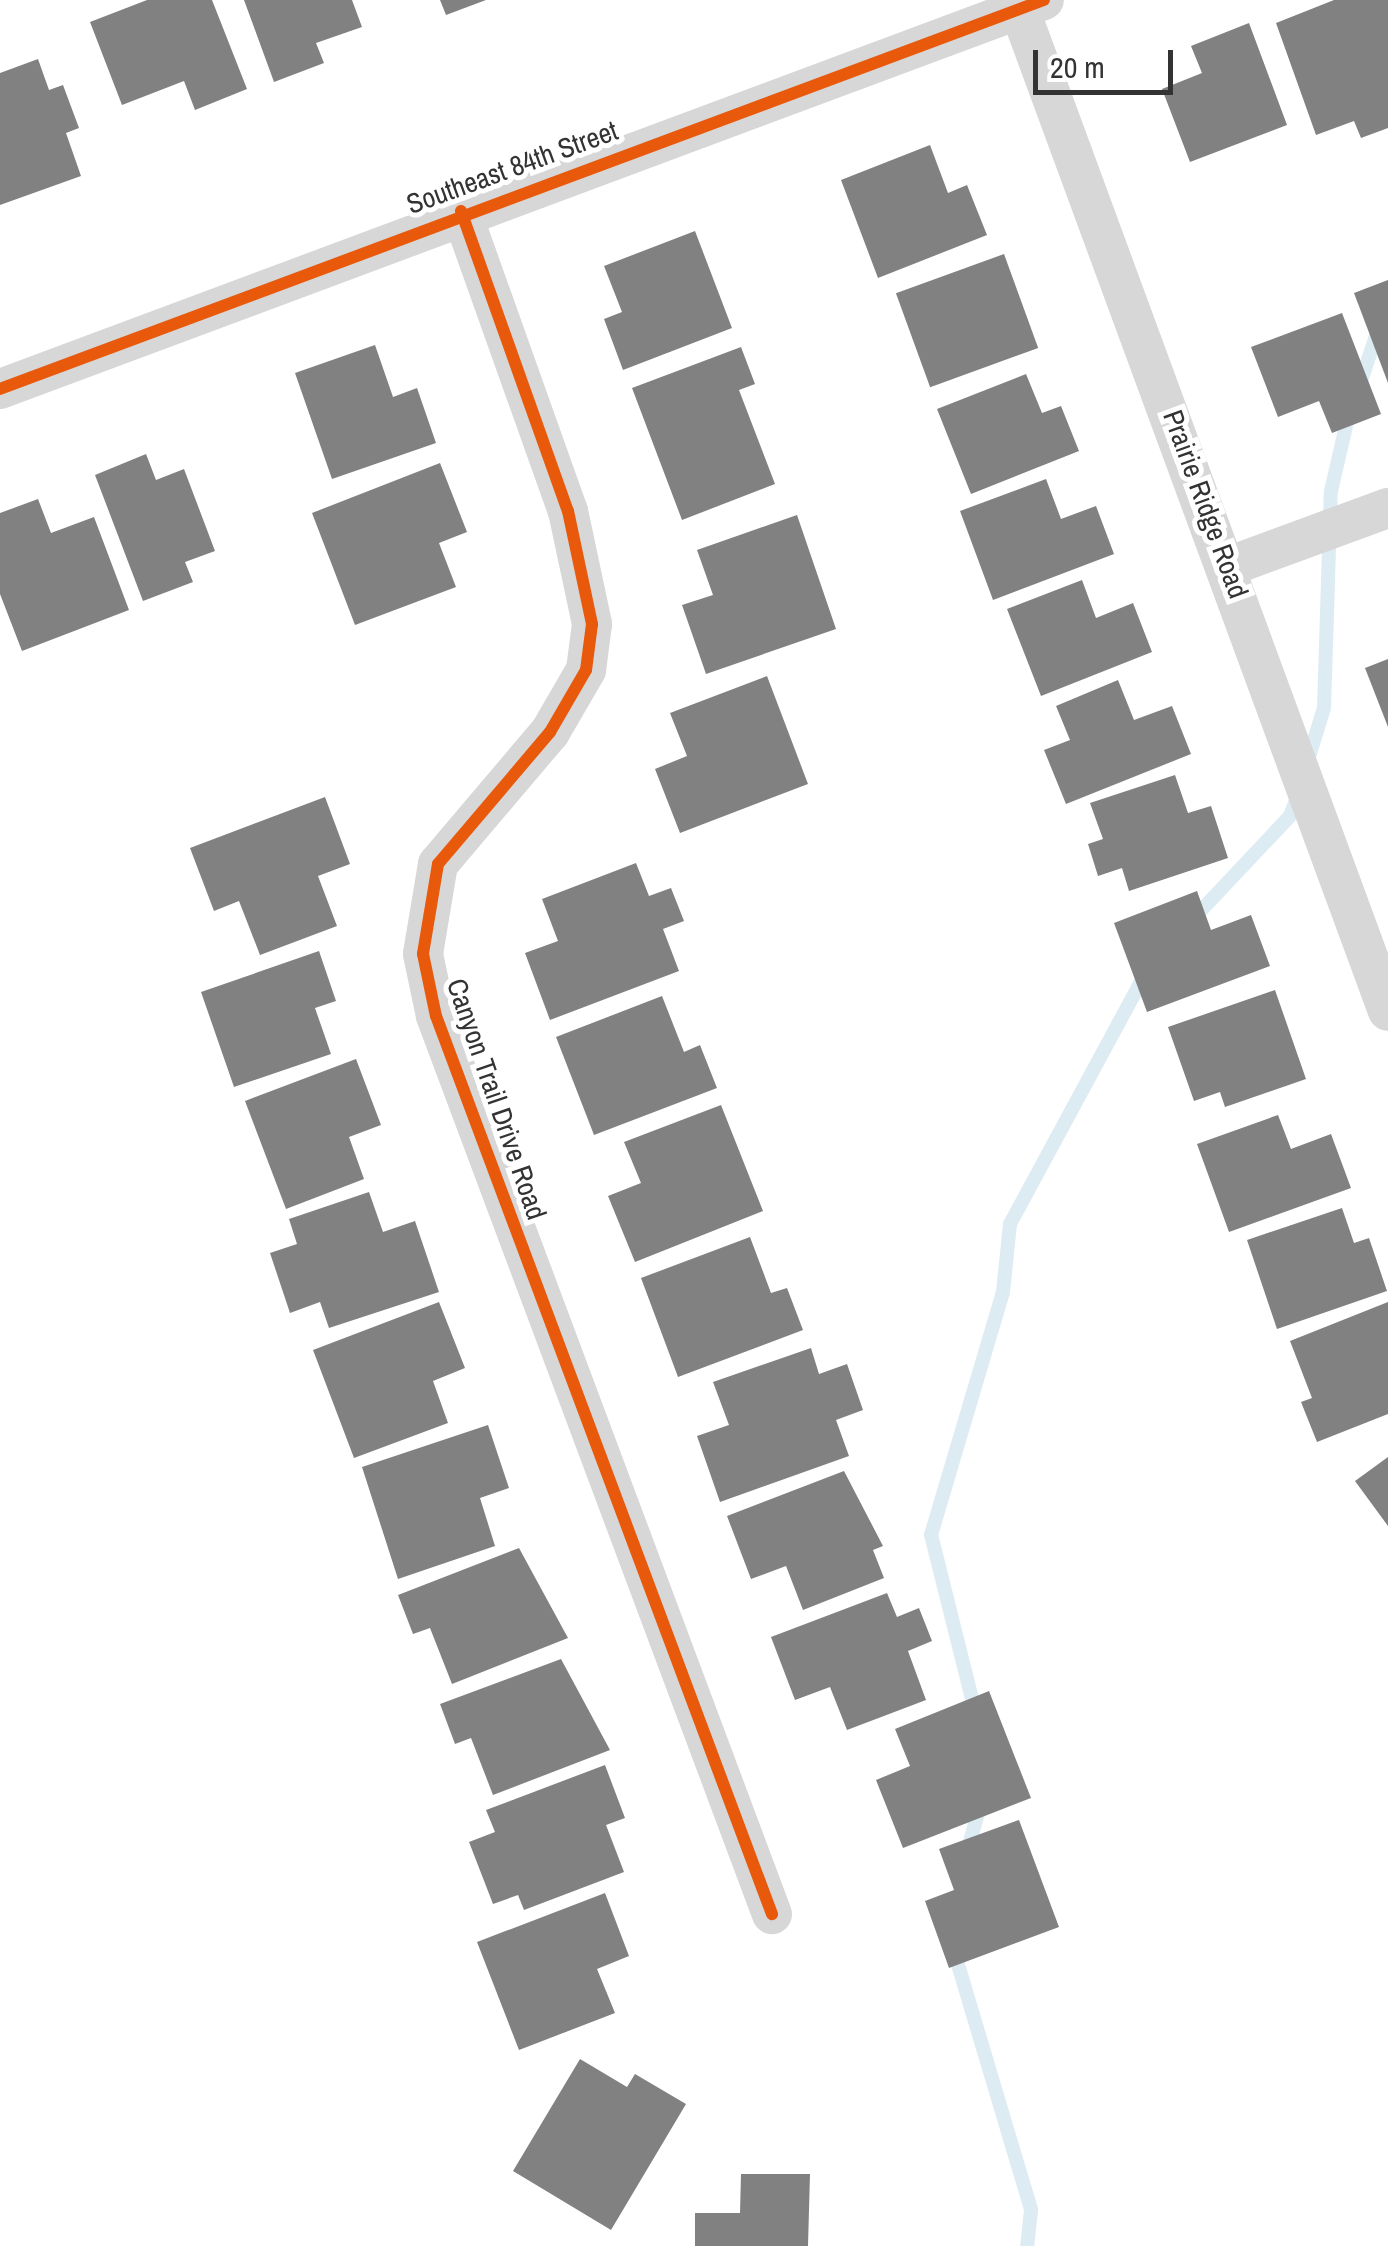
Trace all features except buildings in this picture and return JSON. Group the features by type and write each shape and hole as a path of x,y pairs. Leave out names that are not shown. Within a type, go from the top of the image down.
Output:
{"street":[{"name":"Southeast 84th Street","path":"0,389 461,211 1027,3"},
{"name":"Prairie Ridge Road","path":"1027,3 1388,1011"},
{"name":"Canyon Trail Drive Road","path":"461,211 568,510 592,624 586,670 550,732 438,864 423,954 436,1016 772,1914"},
{"path":"1230,566 1388,508"}],"waterway":[{"path":"1360,384 1388,300"},
{"path":"1308,760 1324,708 1331,491 1349,413"},
{"path":"1193,919 1290,816 1298,795"},
{"path":"976,1715 931,1535 1003,1292 1010,1224 1147,971"},
{"path":"967,1852 980,1806"},
{"path":"954,1951 1031,2210 1027,2246"}],"cycle path":[{"path":"0,389 1044,0"},
{"path":"461,211 568,511 592,624 586,670 550,732 438,864 423,954 436,1016 772,1914"}]}
